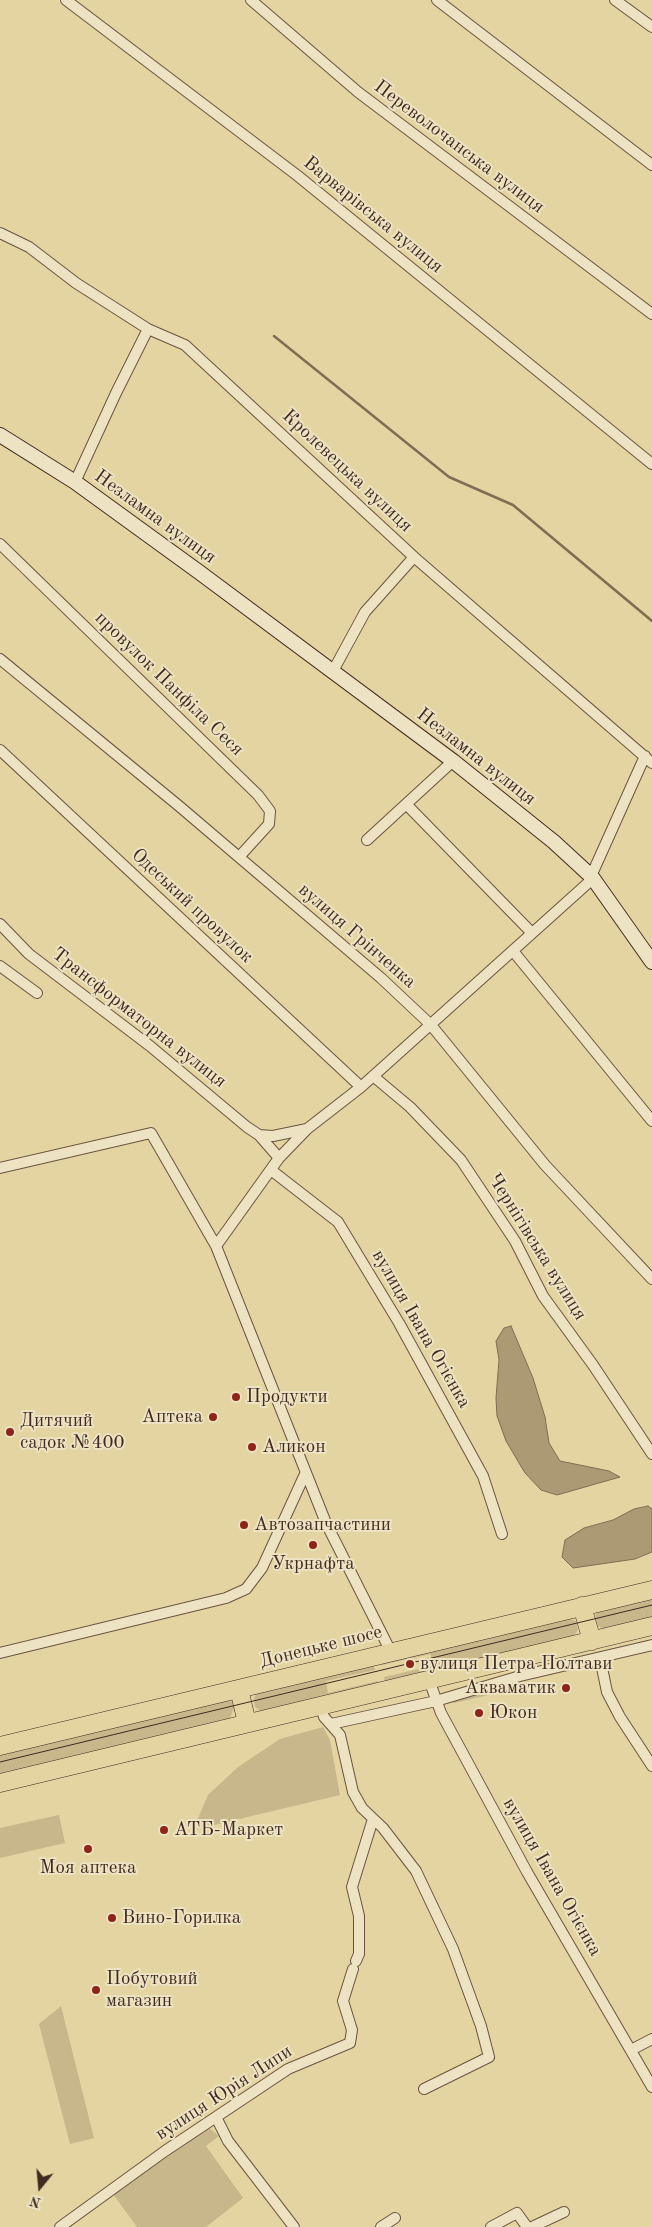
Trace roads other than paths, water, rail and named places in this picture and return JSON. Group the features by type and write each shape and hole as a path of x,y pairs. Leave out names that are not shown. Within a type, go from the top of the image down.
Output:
{"highway":[{"name":"Донецьке шосе","path":"0,1746 652,1590"},
{"path":"582,1606 592,1641"},
{"path":"0,1783 652,1626"},
{"path":"239,1689 248,1723"}],"street":[{"name":"Варварівська вулиця","path":"66,0 298,176 652,464"},
{"name":"Переволочанська вулиця","path":"251,0 358,92 652,314"},
{"path":"437,0 652,165"},
{"path":"615,0 652,27"},
{"name":"Кролевецька вулиця","path":"0,233 29,247 76,283 148,329 185,345 414,557 648,760"},
{"name":"Незламна вулиця","path":"75,482 148,329"},
{"name":"Незламна вулиця","path":"0,435 75,482 333,671 453,761 554,842 592,877 652,962"},
{"name":"провулок Панфіла Сеся","path":"0,544 258,795 270,811 269,824 239,857"},
{"path":"333,671 365,612 414,557"},
{"name":"вулиця Грінченка","path":"0,658 239,857 381,978 431,1025 545,1165 652,1279"},
{"name":"Одеський провулок","path":"0,750 361,1087"},
{"path":"216,1246 280,1158 307,1129 361,1087 592,877 648,760"},
{"path":"368,840 453,761"},
{"path":"406,804 532,933"},
{"name":"Трансформаторна вулиця","path":"0,924 29,954 142,1040 259,1135 280,1158"},
{"path":"512,951 652,1121"},
{"path":"0,966 37,993"},
{"name":"Чернігівська вулиця","path":"373,1076 403,1101 461,1160 515,1240 543,1296 593,1365 652,1454"},
{"path":"259,1135 273,1136 307,1129"},
{"path":"0,1168 151,1133 216,1246 326,1523 391,1652"},
{"name":"вулиця Івана Огієнка","path":"271,1170 338,1222 399,1324 483,1476 502,1534"},
{"path":"0,1653 226,1598 246,1589 259,1574 275,1543 305,1474"},
{"path":"331,1724 436,1701 520,1676 652,1646"},
{"path":"600,1658 607,1692 620,1717 652,1766"},
{"name":"вулиця Івана Огієнка","path":"429,1680 436,1701 527,1872 652,2087"},
{"path":"321,1706 324,1717 340,1735 353,1792 362,1808 383,1828 416,1871 453,1949 481,2026 489,2057 424,2089"},
{"name":"вулиця Юрія Липи","path":"60,2227 216,2117 288,2069 350,2043 352,2030 344,2001 359,1954 359,1916 352,1887 373,1818"},
{"path":"631,2050 652,2039"},
{"path":"216,2117 228,2141 294,2227"},
{"path":"532,2227 564,2212"},
{"path":"491,2227 518,2213 527,2227"},
{"path":"381,2227 395,2218"}],"waterway":[{"path":"274,336 449,477 513,505 652,621"}],"tram line":[{"path":"0,1762 652,1605"}],"place":[{"name":"Продукти","path":"236,1397"},
{"name":"Аптека","path":"213,1417"},
{"name":"Дитячий садок №400","path":"10,1432"},
{"name":"Аликон","path":"252,1447"},
{"name":"Автозапчастини","path":"244,1525"},
{"name":"Укрнафта","path":"313,1545"},
{"name":"вулиця Петра Полтави","path":"410,1664"},
{"name":"Акваматик","path":"566,1688"},
{"name":"Юкон","path":"479,1713"},
{"name":"АТБ-Маркет","path":"164,1830"},
{"name":"Моя аптека","path":"88,1849"},
{"name":"Вино-Горилка","path":"112,1918"},
{"name":"Побутовий магазин","path":"96,1990"}]}
